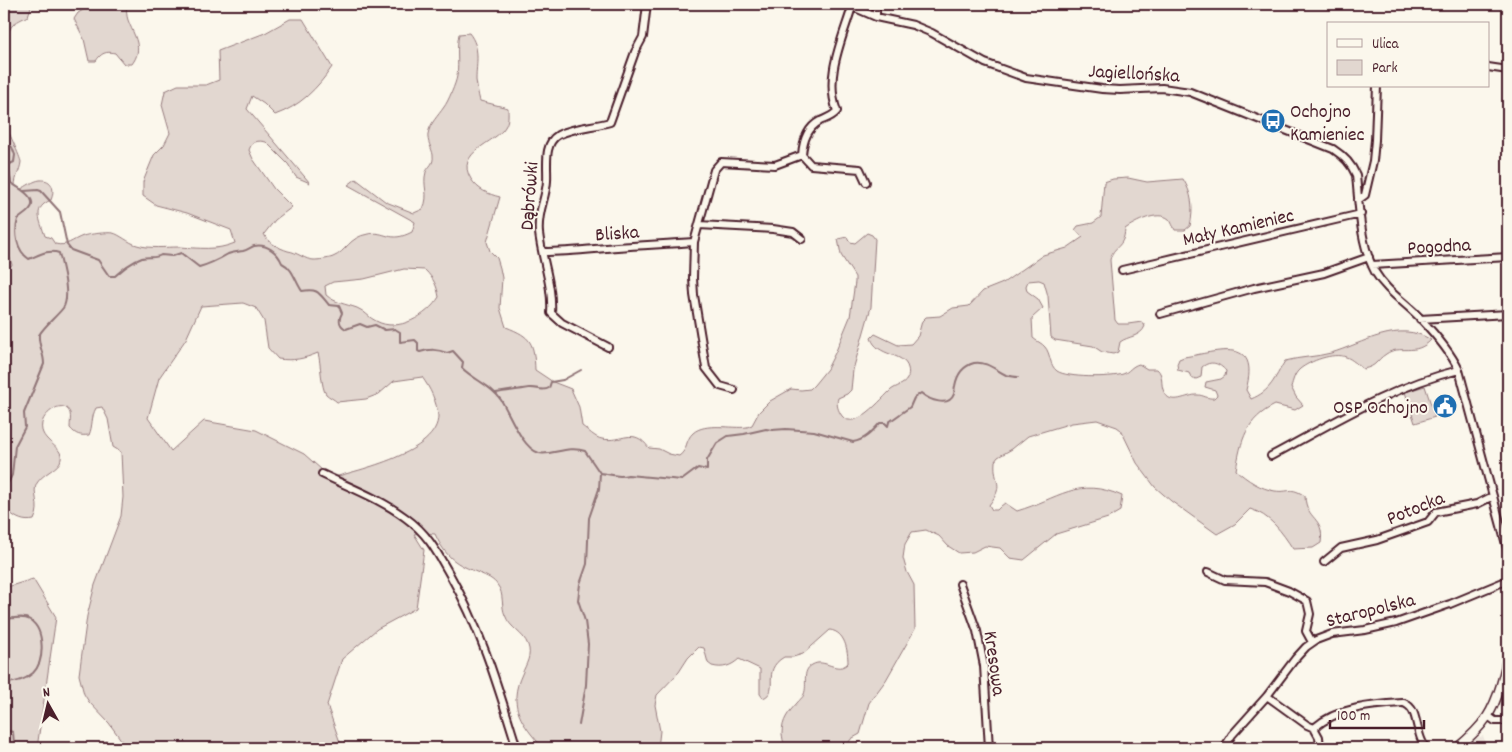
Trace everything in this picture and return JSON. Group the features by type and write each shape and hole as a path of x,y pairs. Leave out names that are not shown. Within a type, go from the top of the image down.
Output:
{"street":[{"name":"Dąbrówki","path":"608,347 562,323 550,313 552,301 539,232 539,211 547,184 547,148 556,136 575,129 610,122 635,52 643,37 647,4"},
{"path":"876,4 876,17"},
{"path":"849,5 833,68 832,87 837,111 831,118 812,127 803,145 802,155 811,166 860,169 866,182"},
{"name":"Jagiellońska","path":"849,5 876,17 913,25 926,30 949,41 985,63 1006,72 1026,78 1102,89 1162,88 1190,92 1333,148 1343,155 1352,166 1356,175 1358,200 1369,257 1376,273 1447,349 1459,370 1508,552"},
{"path":"1490,67 1508,70"},
{"path":"1358,200 1366,195 1373,161 1377,88"},
{"path":"734,390 720,386 706,368 694,295 694,242 714,170 721,162 776,165 802,155"},
{"name":"Mały Kamieniec","path":"1122,270 1361,214"},
{"path":"699,225 773,229 793,232 802,239"},
{"name":"Bliska","path":"543,252 573,252 614,247 659,246 694,242"},
{"path":"1160,314 1254,288 1324,273 1369,257"},
{"name":"Pogodna","path":"1372,265 1508,257"},
{"path":"1420,318 1508,314"},
{"path":"1271,456 1339,419 1402,390 1459,370"},
{"path":"322,474 375,500 406,518 429,539 467,605 482,640 517,748"},
{"name":"Potocka","path":"1324,562 1341,548 1377,540 1428,522 1436,512 1477,504 1493,496"},
{"path":"1208,572 1225,580 1265,582 1289,590 1307,602 1310,614 1306,631 1312,642"},
{"name":"Staropolska","path":"1224,748 1224,745 1267,696 1295,659 1312,642 1332,634 1365,630 1396,623 1450,604 1508,580"},
{"name":"Kresowa","path":"960,584 977,632 982,658 989,748"},
{"path":"1457,748 1488,716 1505,672 1508,651"},
{"path":"1267,696 1314,728 1319,737 1320,748"},
{"path":"1314,728 1335,715 1354,709 1404,703 1413,709 1425,748"},
{"path":"1488,716 1495,721 1508,722"}],"shaded area":[{"path":"1483,736 1488,748 1465,748 1474,739"}],"green space":[{"path":"4,4 32,4 28,16 17,21 12,26 4,43"},
{"path":"93,4 126,4 127,18 138,47 136,58 132,64 124,64 112,52 104,53 96,61 89,61 84,39 74,19 78,13"},
{"path":"290,19 303,19 332,67 307,96 284,111 275,115 252,96 247,109 310,183 296,177 288,164 266,142 258,141 252,145 249,150 253,159 274,189 292,207 275,220 264,234 271,243 278,247 314,260 333,257 356,238 368,234 374,233 398,237 412,232 415,222 348,185 356,179 386,202 414,213 423,209 426,199 425,177 433,158 428,140 429,130 446,105 455,83 458,71 459,34 469,33 476,50 476,80 480,101 508,108 508,120 505,127 472,155 468,162 467,170 471,179 480,189 500,197 487,242 490,251 497,258 500,268 502,278 500,308 506,327 521,334 530,342 534,353 535,370 553,382 571,389 579,407 582,426 599,438 609,440 627,437 638,438 649,448 659,449 679,456 684,451 690,436 698,430 711,427 747,427 752,425 759,412 770,401 791,389 810,389 827,369 850,317 855,277 841,255 838,239 847,237 850,242 855,243 867,233 875,239 871,307 853,370 851,390 838,398 837,403 842,416 847,420 861,417 891,390 904,383 908,375 906,363 884,352 874,344 871,338 875,334 898,345 911,344 918,336 922,321 926,317 940,316 953,308 969,306 983,291 1003,283 1043,255 1067,248 1083,237 1075,230 1078,226 1093,223 1101,217 1104,182 1113,179 1128,178 1147,182 1183,179 1191,201 1190,226 1185,230 1175,230 1169,219 1153,216 1140,220 1125,229 1123,240 1111,255 1110,260 1115,320 1118,324 1142,322 1145,326 1141,332 1120,342 1118,352 1113,354 1102,352 1093,346 1055,340 1051,337 1048,296 1044,282 1039,280 1028,281 1027,291 1038,299 1043,308 1032,318 1033,338 1045,347 1054,369 1057,371 1070,375 1089,377 1109,376 1123,374 1139,364 1147,369 1157,369 1159,371 1164,392 1171,399 1180,399 1194,395 1214,398 1217,395 1215,390 1205,387 1206,382 1221,379 1225,376 1226,371 1218,364 1212,363 1202,367 1201,377 1196,379 1191,377 1189,373 1178,370 1177,364 1179,359 1210,352 1233,351 1242,354 1247,361 1249,373 1246,390 1251,399 1268,388 1285,361 1331,353 1368,339 1393,333 1419,334 1431,340 1419,348 1391,351 1374,365 1363,369 1350,359 1341,356 1328,356 1310,363 1298,371 1291,387 1303,405 1295,410 1275,405 1257,417 1246,432 1236,470 1249,481 1259,486 1275,491 1293,491 1305,496 1308,510 1318,523 1322,534 1321,543 1313,548 1293,549 1280,530 1264,515 1250,509 1235,524 1217,534 1155,487 1137,463 1121,430 1117,427 1097,420 1072,423 1028,436 995,461 998,487 989,505 992,510 997,510 1005,503 1017,511 1068,492 1093,488 1107,490 1122,496 1120,511 1108,518 1056,534 1024,560 1010,558 1000,548 985,546 973,552 959,553 948,546 939,536 926,530 912,532 905,544 903,558 907,572 914,585 915,629 886,680 869,703 860,734 851,739 845,748 826,748 822,746 815,748 787,748 782,734 786,717 803,695 806,674 809,668 817,663 840,667 848,663 845,642 839,634 830,630 803,654 784,657 777,662 773,668 770,691 763,698 760,694 760,669 739,659 727,666 712,666 708,663 704,648 699,647 657,695 655,705 660,731 658,748 543,748 529,731 519,714 516,696 518,685 528,660 529,649 523,637 507,620 500,589 490,578 452,559 443,549 435,534 422,533 414,534 424,550 416,608 377,629 342,659 327,705 342,748 127,748 109,723 89,702 84,694 79,675 87,616 95,585 121,516 123,497 121,452 113,447 108,419 102,407 96,408 94,411 89,435 78,434 70,428 70,413 64,407 52,410 43,420 43,433 61,454 61,459 58,465 43,476 35,487 37,509 34,520 27,521 9,512 8,497 4,492 4,270 12,265 10,258 4,253 4,122 21,162 15,186 21,189 32,182 44,180 48,181 52,186 51,200 41,207 39,215 45,236 51,238 55,244 66,244 86,235 110,233 134,244 147,247 207,248 228,246 235,243 231,230 187,213 156,205 143,196 143,182 154,155 164,145 170,133 162,105 165,91 178,85 206,85 219,80 218,51 265,33","holes":["404,269 425,270 435,283 439,297 434,304 411,321 402,324 385,324 376,321 360,309 337,302 326,295 325,286 333,282 364,279","243,303 256,308 264,321 268,348 278,359 298,359 318,353 324,391 337,402 366,399 379,394 394,381 422,377 435,400 438,416 435,429 425,440 395,458 331,478 304,454 256,430 204,421 171,451 148,418 159,378 186,339 201,306"]},
{"path":"1425,386 1435,417 1415,423 1405,392"},
{"path":"33,579 56,617 37,748 4,748 4,588"}],"waterway":[{"path":"4,142 12,147 15,155 14,162 8,165 11,183 27,194 32,201 30,209 18,219 16,235 21,251 29,259 47,252 59,253 66,289 63,308 39,335 44,364 24,413 25,427 15,446 12,475 4,487"},
{"path":"24,191 41,191 60,212 67,245 71,250 98,260 109,276 115,276 124,268 144,257 172,256 181,253 199,267 214,262 228,254 244,251 254,246 268,247 289,268 302,291 315,291 329,305 339,306 342,313 340,322 346,329 360,324 367,327 375,325 385,330 395,329 400,332 400,342 415,340 418,343 418,351 420,352 434,350 447,353 453,351 463,362 462,368 497,395 522,438 533,450 544,454 572,449 585,451 600,473 599,489 589,518 587,564 580,584 578,600 585,621 588,644 586,685 579,725"},
{"path":"600,473 617,476 628,475 682,480 698,468 707,470 707,460 717,443 728,436 766,429 814,431 853,442 865,437 880,423 885,423 888,426 889,422 910,407 914,398 921,393 934,400 948,401 954,394 959,375 970,364 983,363 1006,375 1018,377"},
{"path":"496,393 529,388 546,389 549,388 551,382 563,380 581,370"},
{"path":"4,619 21,617 30,620 38,631 42,646 40,661 33,673 19,681 4,683"},
{"path":"4,727 8,731 13,732 14,744 17,748"}],"place":[{"name":"Ochojno Kamieniec","path":"1273,121"},
{"name":"OSP Ochojno","path":"1445,406"}]}
